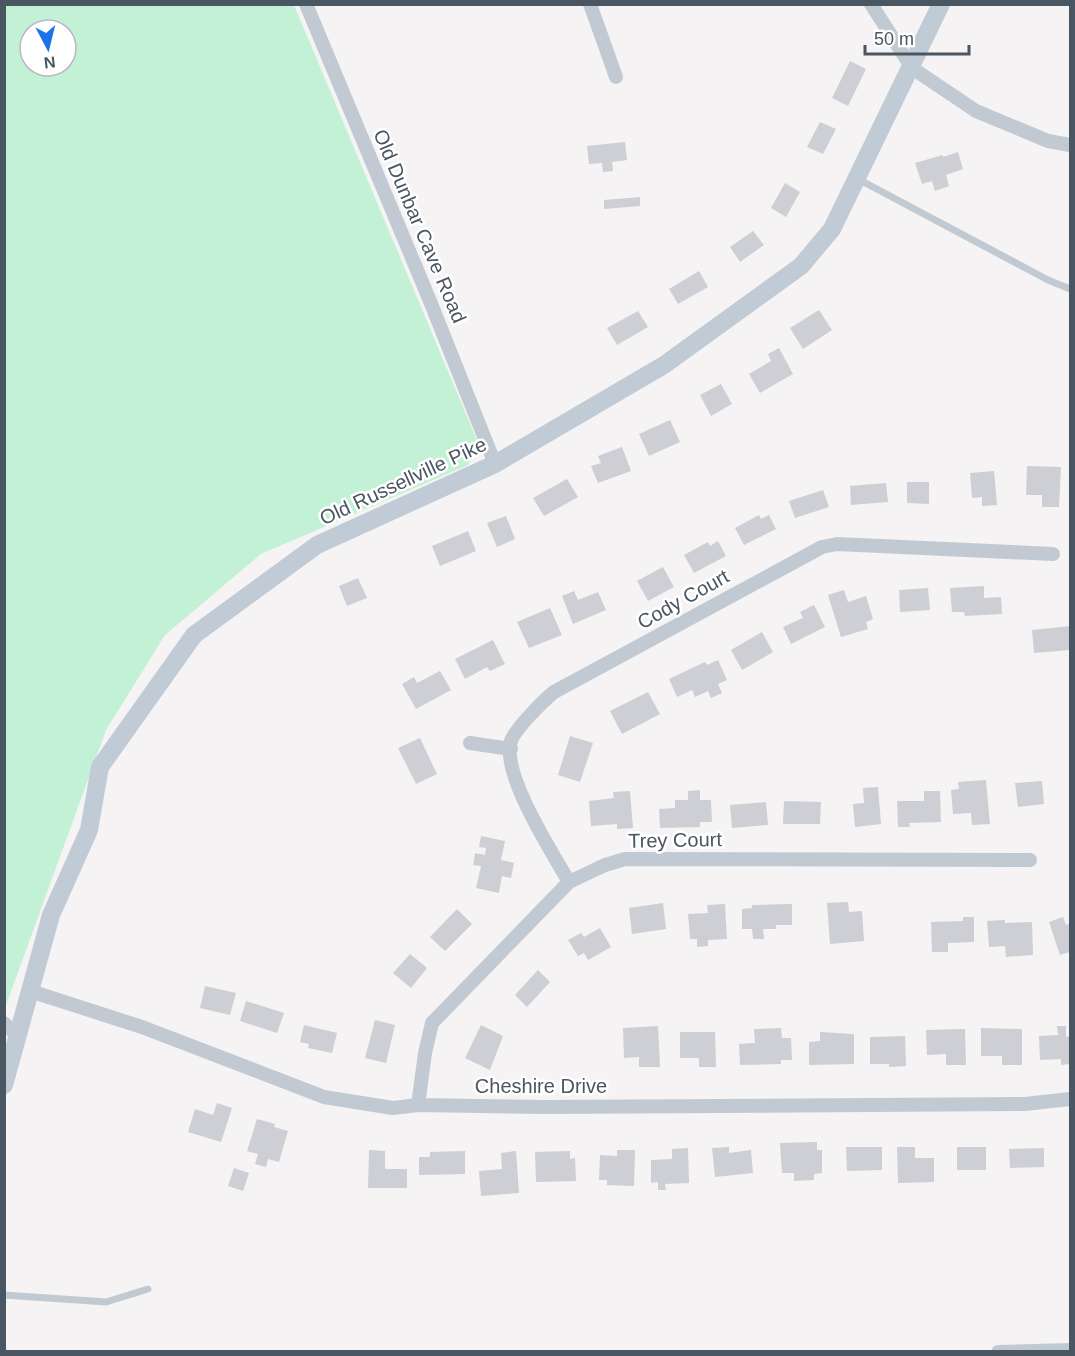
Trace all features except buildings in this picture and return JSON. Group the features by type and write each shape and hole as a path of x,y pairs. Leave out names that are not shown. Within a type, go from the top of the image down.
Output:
{"street":[{"name":"Old Dunbar Cave Road","path":"306,4 430,301 495,464"},
{"path":"590,4 616,77"},
{"path":"871,4 912,68 976,111 1048,141 1071,145"},
{"name":"Old Russellville Pike","path":"4,1085 12,1038 30,991 51,915 89,830 100,767 194,635 317,545 495,464 664,365 801,267 832,229 912,68 941,4"},
{"name":"Cody Court","path":"511,749 511,740 536,707 554,692 822,547 837,544 1053,554"},
{"path":"470,743 511,749 510,758 517,786 569,882"},
{"name":"Trey Court","path":"418,1105 424,1053 432,1023 569,882 605,865 626,859 1030,860"},
{"name":"Cheshire Drive","path":"30,991 142,1027 324,1097 393,1108 418,1105 544,1107 1013,1104 1071,1099"},
{"path":"4,1023 12,1038"},
{"path":"998,1352 1071,1350"}],"lane":[{"path":"858,179 1048,280 1071,289"},
{"path":"4,1295 106,1302 148,1289"}],"green space":[{"path":"5,5 294,5 479,445 468,465 261,554 165,635 106,730 5,1008"}]}
